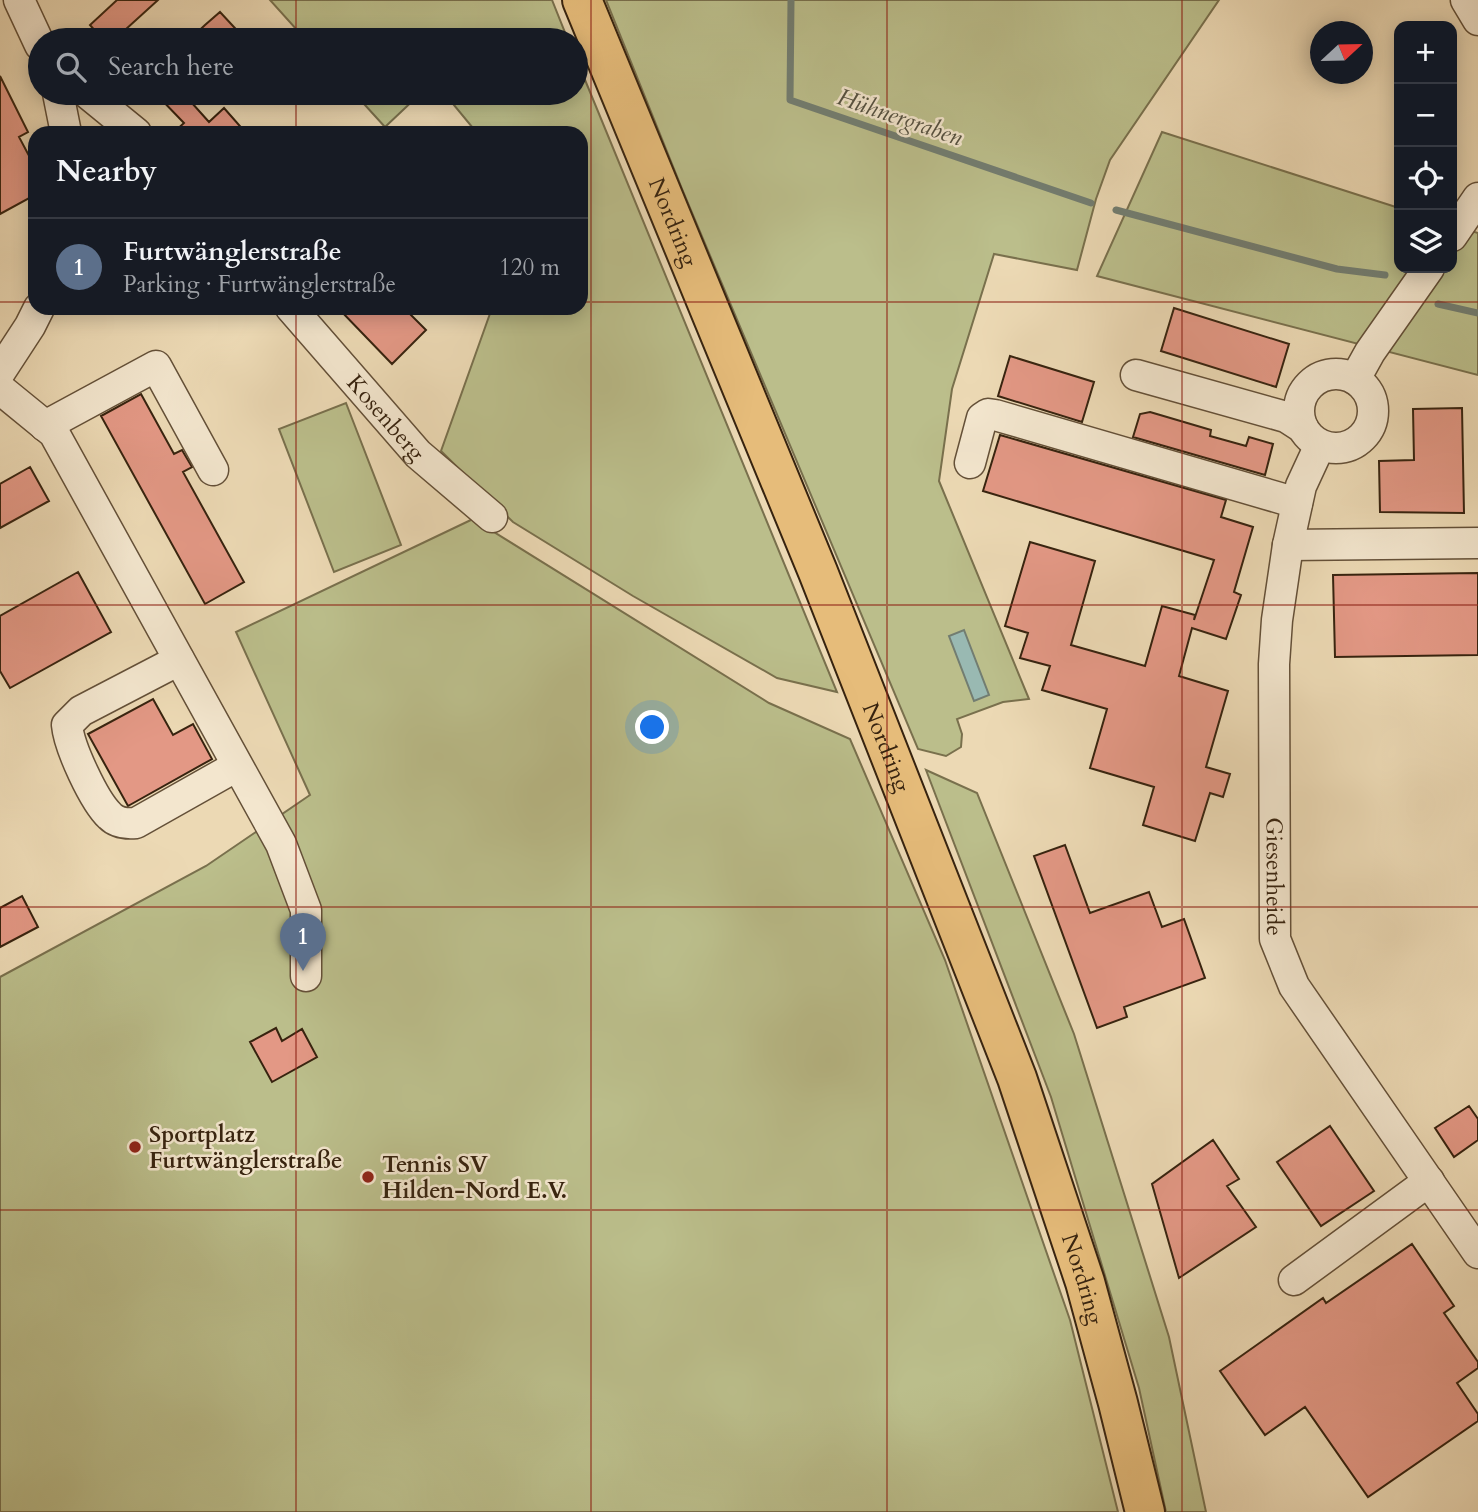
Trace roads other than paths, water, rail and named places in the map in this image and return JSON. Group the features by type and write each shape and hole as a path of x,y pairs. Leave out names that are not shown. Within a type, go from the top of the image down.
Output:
{"main road":[{"name":"Nordring","path":"582,0 873,710 1021,1091 1084,1282 1145,1512"}],"street":[{"path":"19,0 32,28"},
{"path":"1466,0 1478,20"},
{"path":"60,105 65,126"},
{"path":"102,105 127,126"},
{"path":"1457,229 1478,198"},
{"path":"1355,379 1370,352 1425,273"},
{"path":"0,372 36,315"},
{"name":"Kosenberg","path":"297,315 418,454 492,517"},
{"path":"45,426 156,366 213,470"},
{"path":"1136,376 1286,417 1311,436 1332,449 1345,448 1366,435 1374,411 1371,398 1364,387 1344,374 1320,377 1311,384 1303,393 1299,416 1311,436"},
{"path":"0,389 54,433 281,844 306,910 306,976"},
{"path":"970,463 982,418 988,414 1297,503"},
{"name":"Giesenheide","path":"1311,436 1288,545 1277,620 1274,664 1275,939 1294,986 1478,1253"},
{"path":"1288,545 1478,543"},
{"path":"179,660 80,711 67,725 69,740 96,796 111,817 124,824 136,823 237,766"},
{"path":"1294,1280 1429,1181"}],"water":[{"path":"964,630 989,695 974,701 949,636"}],"waterway":[{"name":"Hühnergraben","path":"791,0 790,100 1091,203"},
{"name":"Hühnergraben","path":"1116,210 1337,269 1385,275"},
{"name":"Hühnergraben","path":"1438,304 1478,313"}],"place":[{"name":"Furtwänglerstraße","path":"303,971"},
{"name":"Sportplatz Furtwänglerstraße","path":"135,1147"},
{"name":"Tennis SV Hilden-Nord E.V.","path":"368,1177"}]}
